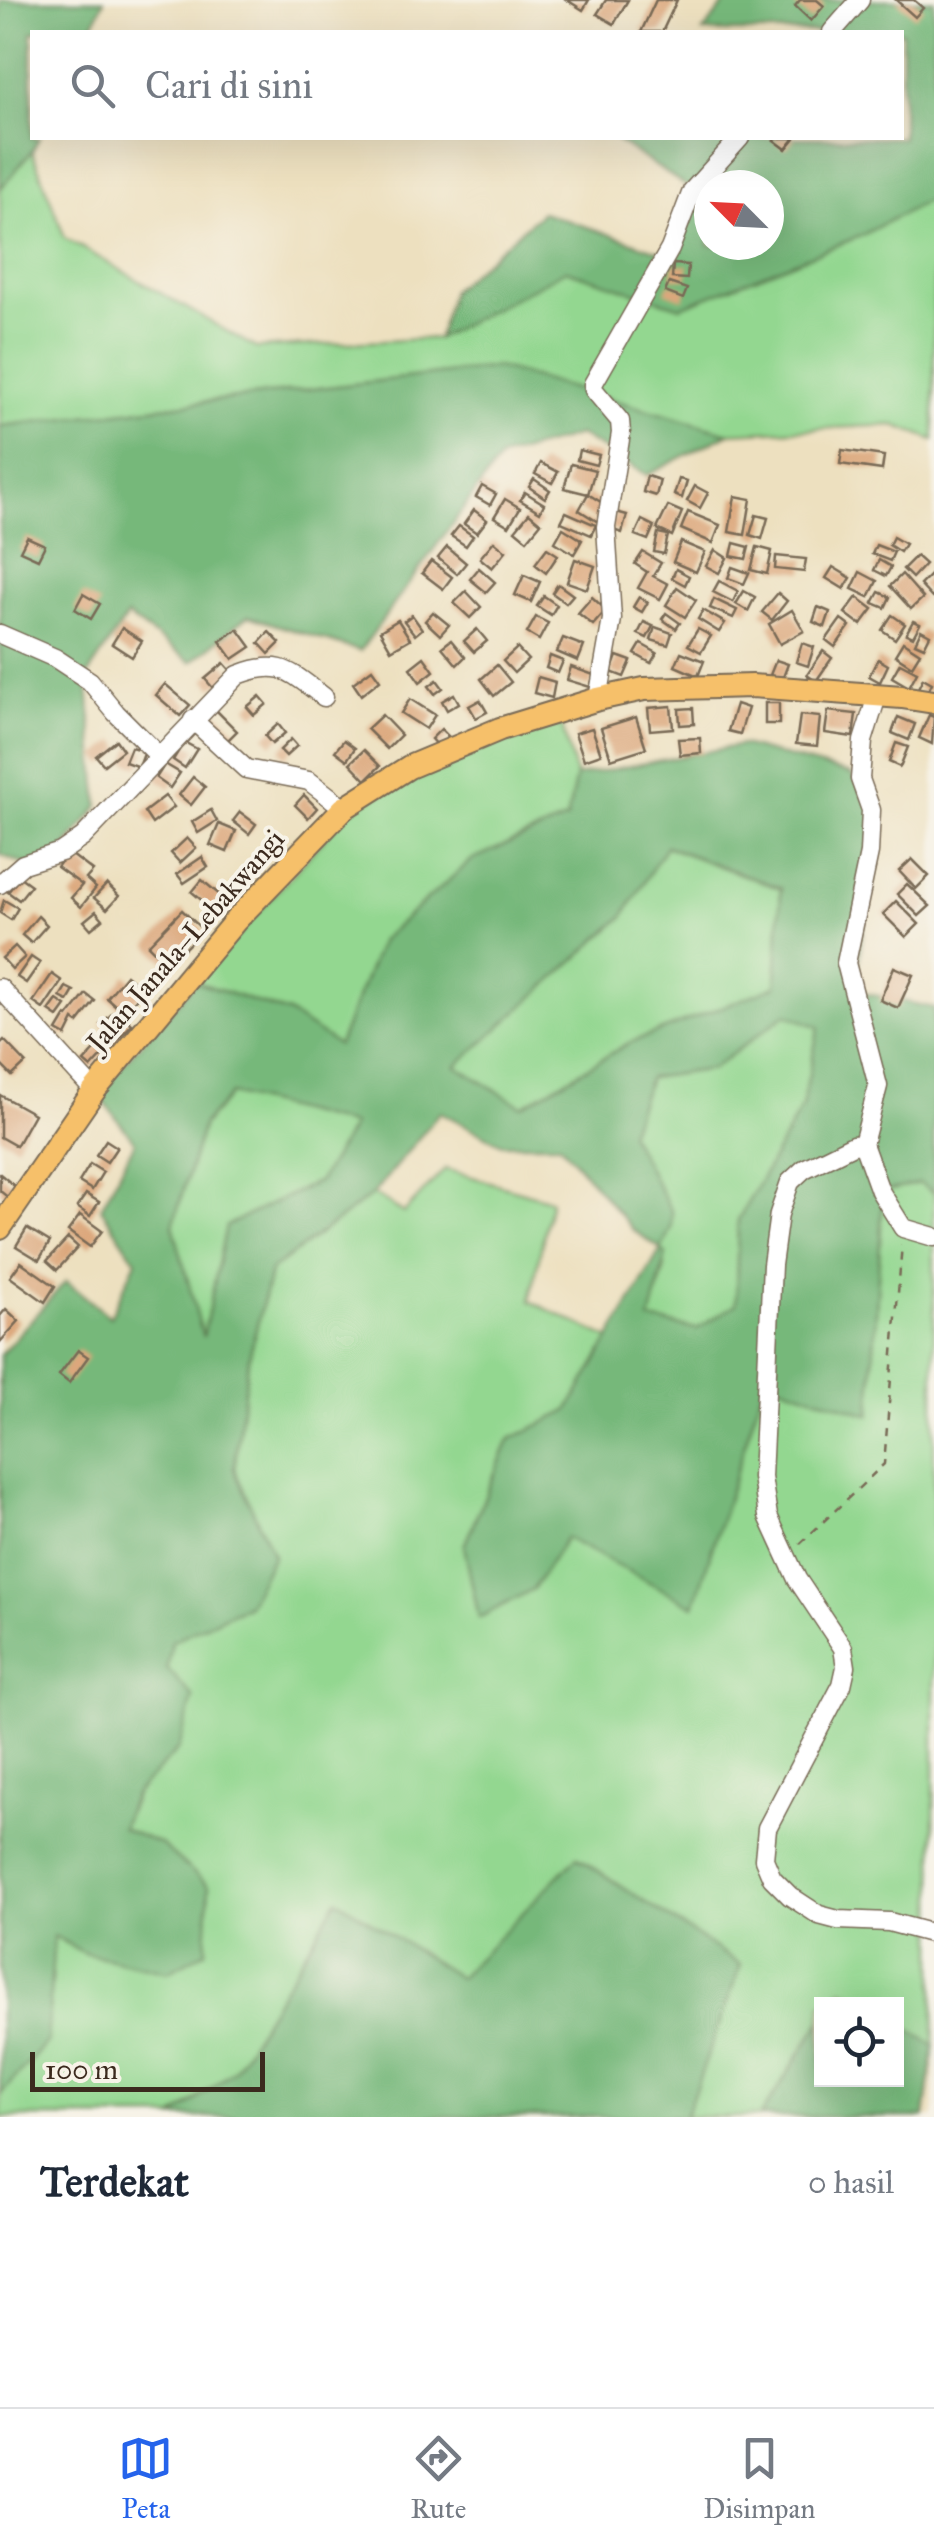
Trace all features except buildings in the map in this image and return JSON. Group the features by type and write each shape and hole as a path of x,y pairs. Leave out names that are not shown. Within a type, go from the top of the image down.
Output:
{"main road":[{"name":"Jalan Janala–Lebakwangi","path":"0,1228 94,1092 236,920 344,808 409,767 500,729 598,698 644,689 700,685 934,702"}],"street":[{"path":"834,30 860,0"},
{"path":"598,698 612,620 606,527 621,432 620,421 593,384 670,249 692,191 738,140"},
{"path":"0,634 55,658 90,681 160,757"},
{"path":"0,884 24,864 61,852 83,836 238,675 260,666 284,667 324,698"},
{"path":"877,696 863,741 860,778 871,810 869,853 846,964 878,1086 863,1144 880,1190 903,1228 934,1237"},
{"path":"193,720 246,768 309,781 344,808"},
{"path":"0,988 94,1092"},
{"path":"863,1144 804,1168 790,1182 778,1214 762,1477 768,1516 797,1579 842,1648 846,1667 842,1686 767,1828 764,1859 772,1878 790,1896 819,1915 838,1920 889,1922 934,1934"}],"path":[{"path":"788,1556 884,1464 903,1228"}],"green space":[{"path":"0,0 104,0 91,30 30,30 30,140 38,140 0,189"},
{"path":"728,0 934,0 934,197 860,236 681,307 566,270 438,338 452,290 542,212 665,253 694,199 694,260 784,260 784,170 694,170 694,191 617,141 904,140 904,30 705,30"},
{"path":"32,151 65,238 256,348 438,338 566,270 681,307 860,236 934,197 934,440 894,425 729,433 497,367 0,426 0,189"},
{"path":"497,367 729,433 647,475 579,435 500,458 360,651 248,616 191,662 127,616 87,676 99,806 45,872 0,855 0,426"},
{"path":"559,715 576,776 567,819 473,859 381,940 338,1046 288,1013 196,982 350,810 454,752"},
{"path":"742,745 851,774 878,815 855,991 934,1008 934,1193 919,1183 883,1192 870,1415 765,1380 694,1606 566,1538 533,1589 479,1618 464,1546 509,1440 568,1411 661,1249 633,1230 560,1144 502,1144 440,1112 373,1194 271,1270 248,1361 234,1469 273,1555 248,1605 172,1641 167,1668 193,1697 179,1748 134,1795 121,1828 161,1844 209,1886 206,1951 168,1972 84,1953 54,1936 47,2042 0,2095 0,1355 66,1281 110,1317 136,1261 101,1208 135,1142 97,1093 196,982 288,1013 338,1045 381,940 473,859 567,819 576,776","holes":["666,846 781,888 776,986 629,1043 522,1106 456,1066 623,917","786,1014 819,1027 802,1107 738,1220 736,1304 697,1329 650,1320 666,1254 661,1249 671,1228 672,1212 629,1133 649,1078 712,1069","231,1094 353,1125 319,1181 226,1226 203,1337 173,1225 203,1124"]},
{"path":"665,846 781,889 776,987 629,1043 522,1106 455,1066 623,917"},
{"path":"786,1014 819,1027 802,1107 738,1220 736,1304 697,1329 649,1320 665,1267 661,1249 665,1242 629,1133 649,1078 712,1069"},
{"path":"231,1094 354,1125 319,1181 226,1226 203,1339 173,1225 203,1125"},
{"path":"445,1169 551,1200 530,1301 610,1339 568,1411 509,1440 464,1546 533,1589 566,1538 694,1605 765,1379 870,1415 883,1191 919,1183 934,1193 934,2045 904,2026 904,1997 856,1997 843,1989 838,1997 814,1997 814,2032 760,2117 685,2117 740,1965 578,1857 459,1978 337,1900 234,2070 174,2117 0,2117 0,2095 47,2042 53,1935 84,1953 161,1844 121,1829 136,1793 179,1748 167,1668 172,1640 248,1605 273,1555 234,1470 248,1361 271,1270 373,1194 404,1213"},
{"path":"577,1857 741,1965 685,2117 174,2117 234,2070 337,1900 459,1978"},
{"path":"904,2026 934,2045 925,2117 760,2117 814,2032 814,2087 904,2087"}]}
